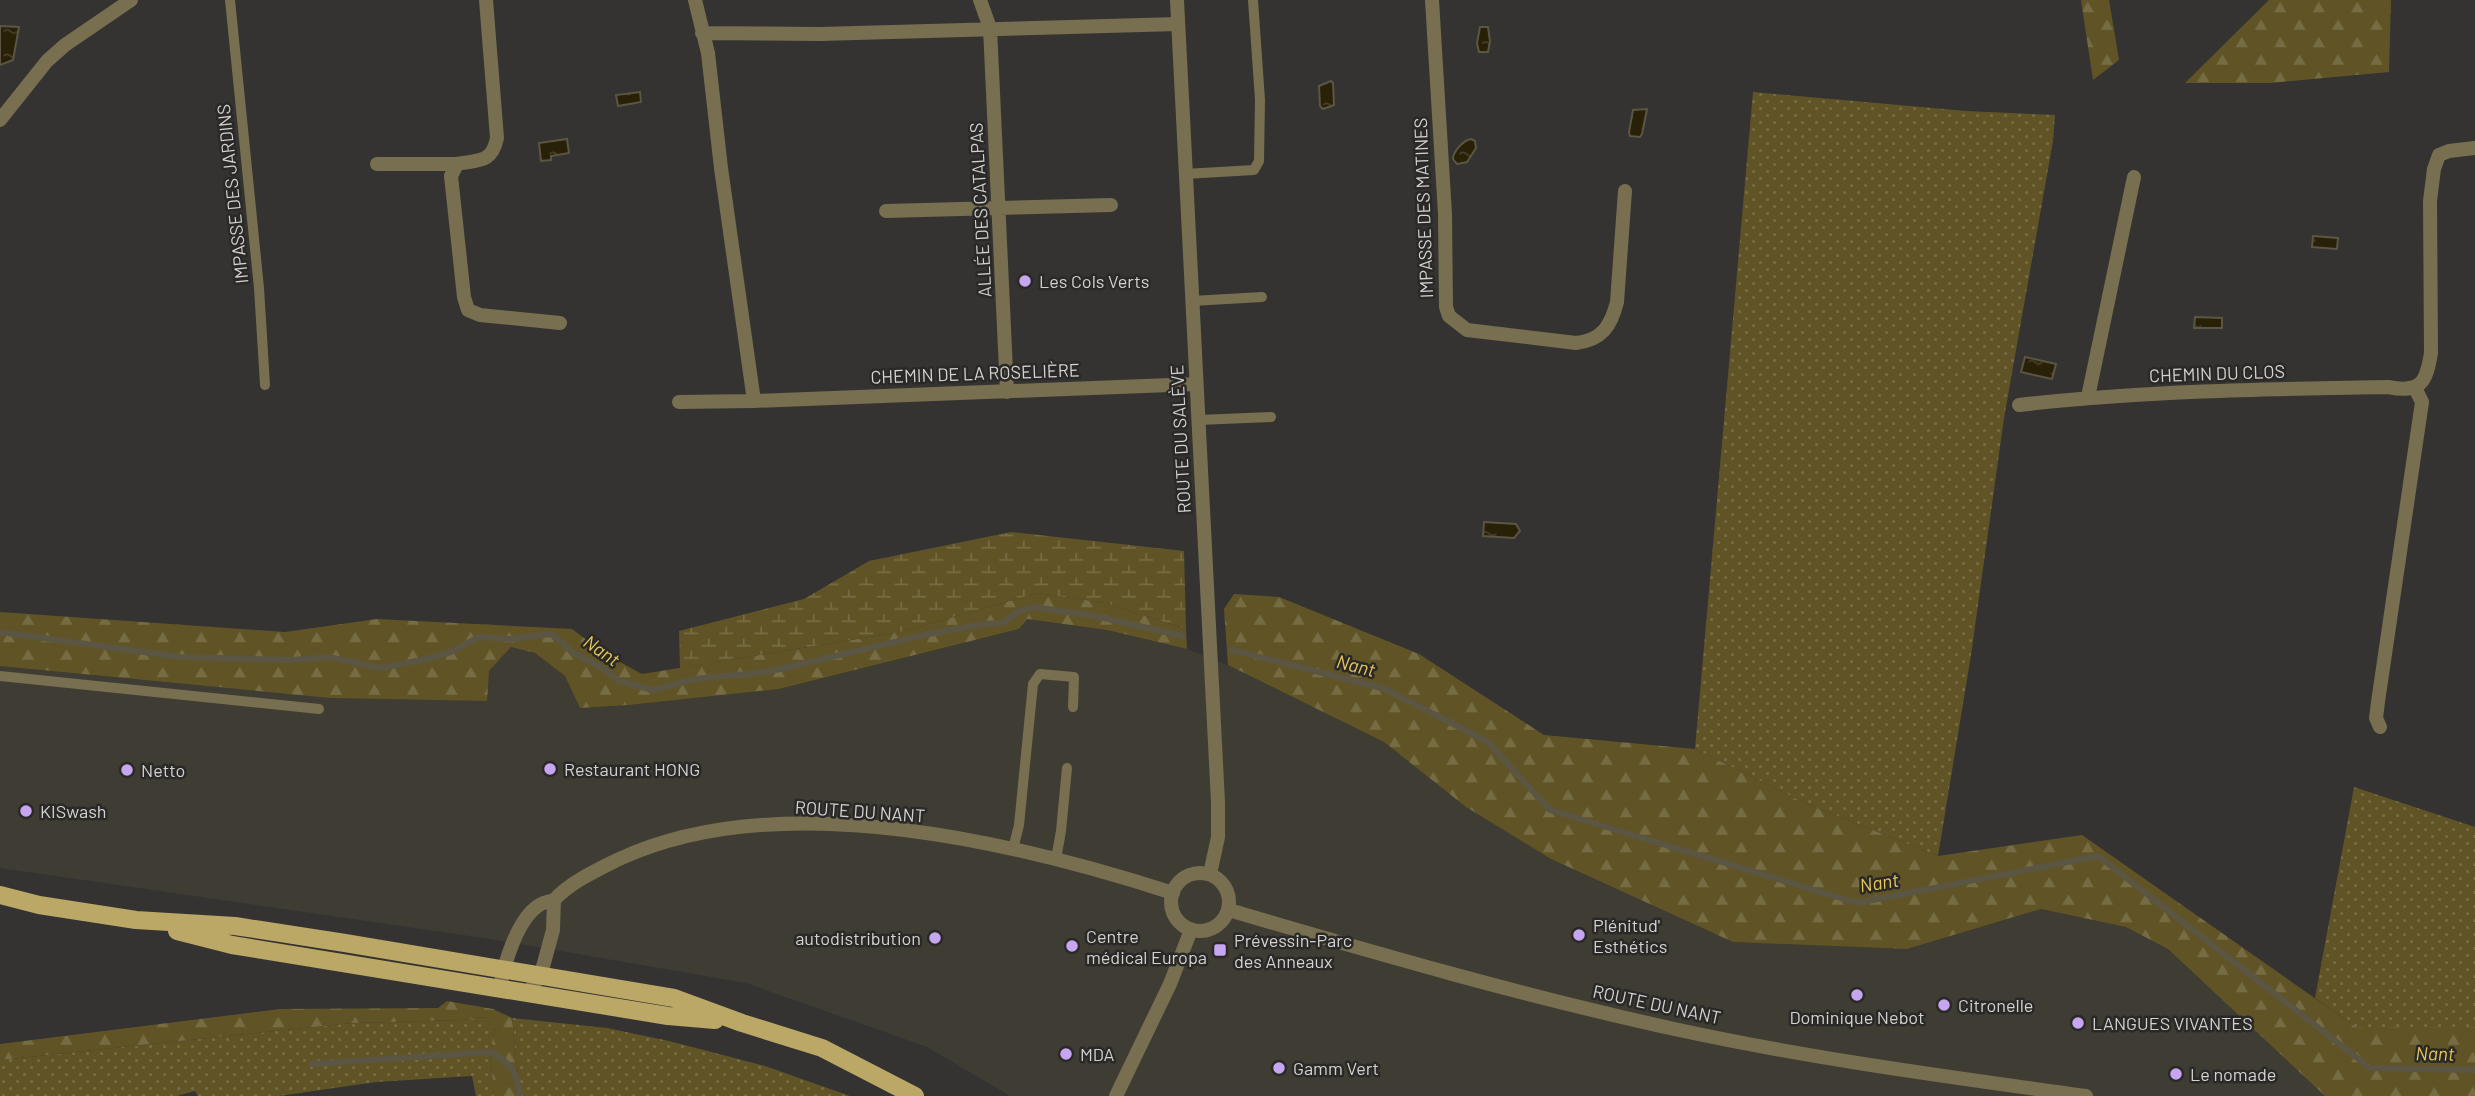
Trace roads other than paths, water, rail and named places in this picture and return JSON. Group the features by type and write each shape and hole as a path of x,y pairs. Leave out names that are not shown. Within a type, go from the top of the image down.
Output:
{"main road":[{"path":"0,895 39,905 136,920 235,926 541,974 674,998 822,1048 915,1096"},
{"path":"0,905 39,905"},
{"path":"136,920 232,945 668,1016 742,1023"}],"street":[{"path":"0,120 47,61 131,0"},
{"path":"377,164 457,164 486,159 494,152 497,138 486,0"},
{"path":"695,0 708,52 721,167 754,401"},
{"name":"ALLÉE DES CATALPAS","path":"980,0 990,28 1007,392"},
{"name":"ROUTE DU SALÈVE","path":"1177,0 1218,802 1218,837 1210,874"},
{"name":"IMPASSE DES MATINES","path":"1432,0 1445,214 1446,307 1449,316 1457,324 1479,333 1576,343 1590,341 1602,333 1613,319 1617,302 1625,191"},
{"path":"702,33 820,34 1178,24"},
{"path":"2380,727 2376,718 2378,702 2422,402 2415,388 2423,382 2431,353 2430,201 2434,169 2439,155 2475,148"},
{"path":"457,164 451,176 464,297 468,310 480,315 560,323"},
{"path":"2088,397 2134,177"},
{"path":"886,211 1111,205"},
{"name":"CHEMIN DE LA ROSELIÈRE","path":"679,402 1196,384"},
{"name":"CHEMIN DU CLOS","path":"2019,405 2088,397 2327,388 2415,388"},
{"name":"ROUTE DU NANT","path":"500,988 503,970 516,936 538,905 554,900 574,883 629,855 684,836 745,826 854,827 929,835 1056,859 1173,893"},
{"path":"1210,874 1225,886 1229,897 1229,910 1214,928 1191,930 1180,923 1173,912 1173,893 1179,882 1190,875 1210,874"},
{"path":"528,993 541,974 553,930 554,900"},
{"name":"ROUTE DU NANT","path":"1229,910 1502,988 1681,1030 1857,1062 2086,1096"},
{"path":"1115,1096 1170,984 1191,930"}],"lane":[{"name":"IMPASSE DES JARDINS","path":"230,0 259,288 265,384"},
{"path":"1185,174 1254,170 1259,161 1260,100 1253,0"},
{"path":"1192,301 1262,297"},
{"path":"1198,420 1271,417"},
{"path":"1013,849 1019,825 1034,684 1040,674 1074,677 1073,707"},
{"path":"0,677 319,709"},
{"path":"1056,859 1067,768"}],"water":[{"path":"0,26 19,27 13,60 0,65"},
{"path":"1480,27 1488,27 1488,52 1479,52 1477,43"},
{"path":"1331,81 1334,105 1323,109 1320,106 1319,86"},
{"path":"640,92 641,102 618,106 616,95"},
{"path":"1647,109 1642,134 1640,137 1630,136 1633,110"},
{"path":"567,139 569,153 541,161 539,143"},
{"path":"1471,139 1475,141 1476,148 1467,162 1457,164 1453,159 1455,153 1462,144"},
{"path":"2313,236 2338,238 2337,249 2312,247"},
{"path":"2195,317 2222,318 2222,328 2194,328"},
{"path":"2025,357 2056,364 2052,379 2021,372"},
{"path":"1484,522 1516,524 1520,531 1514,538 1483,536"}],"waterway":[{"name":"Nant","path":"0,632 180,657 292,660 328,657 380,668 451,652 479,637 510,639 552,634 572,652 604,669 619,681 653,690 695,679 767,672 929,634 1003,623 1019,611 1034,607 1095,616 1183,636"},
{"name":"Nant","path":"1232,650 1385,689 1488,742 1550,810 1857,903 2098,856 2370,1068 2475,1070"},
{"path":"312,1064 490,1052 504,1060 512,1069 520,1096"}],"place":[{"name":"Les Cols Verts","path":"1025,281"},
{"name":"Restaurant HONG","path":"550,769"},
{"name":"Netto","path":"127,770"},
{"name":"KISwash","path":"26,811"},
{"name":"Plénitud' Esthétics","path":"1579,935"},
{"name":"autodistribution","path":"935,938"},
{"name":"Centre médical Europa","path":"1072,946"},
{"name":"Prévessin-Parc des Anneaux","path":"1220,950"},
{"name":"Dominique Nebot","path":"1857,995"},
{"name":"Citronelle","path":"1944,1005"},
{"name":"LANGUES VIVANTES","path":"2078,1023"},
{"name":"MDA","path":"1066,1054"},
{"name":"Gamm Vert","path":"1279,1068"},
{"name":"Le nomade","path":"2176,1074"}]}
